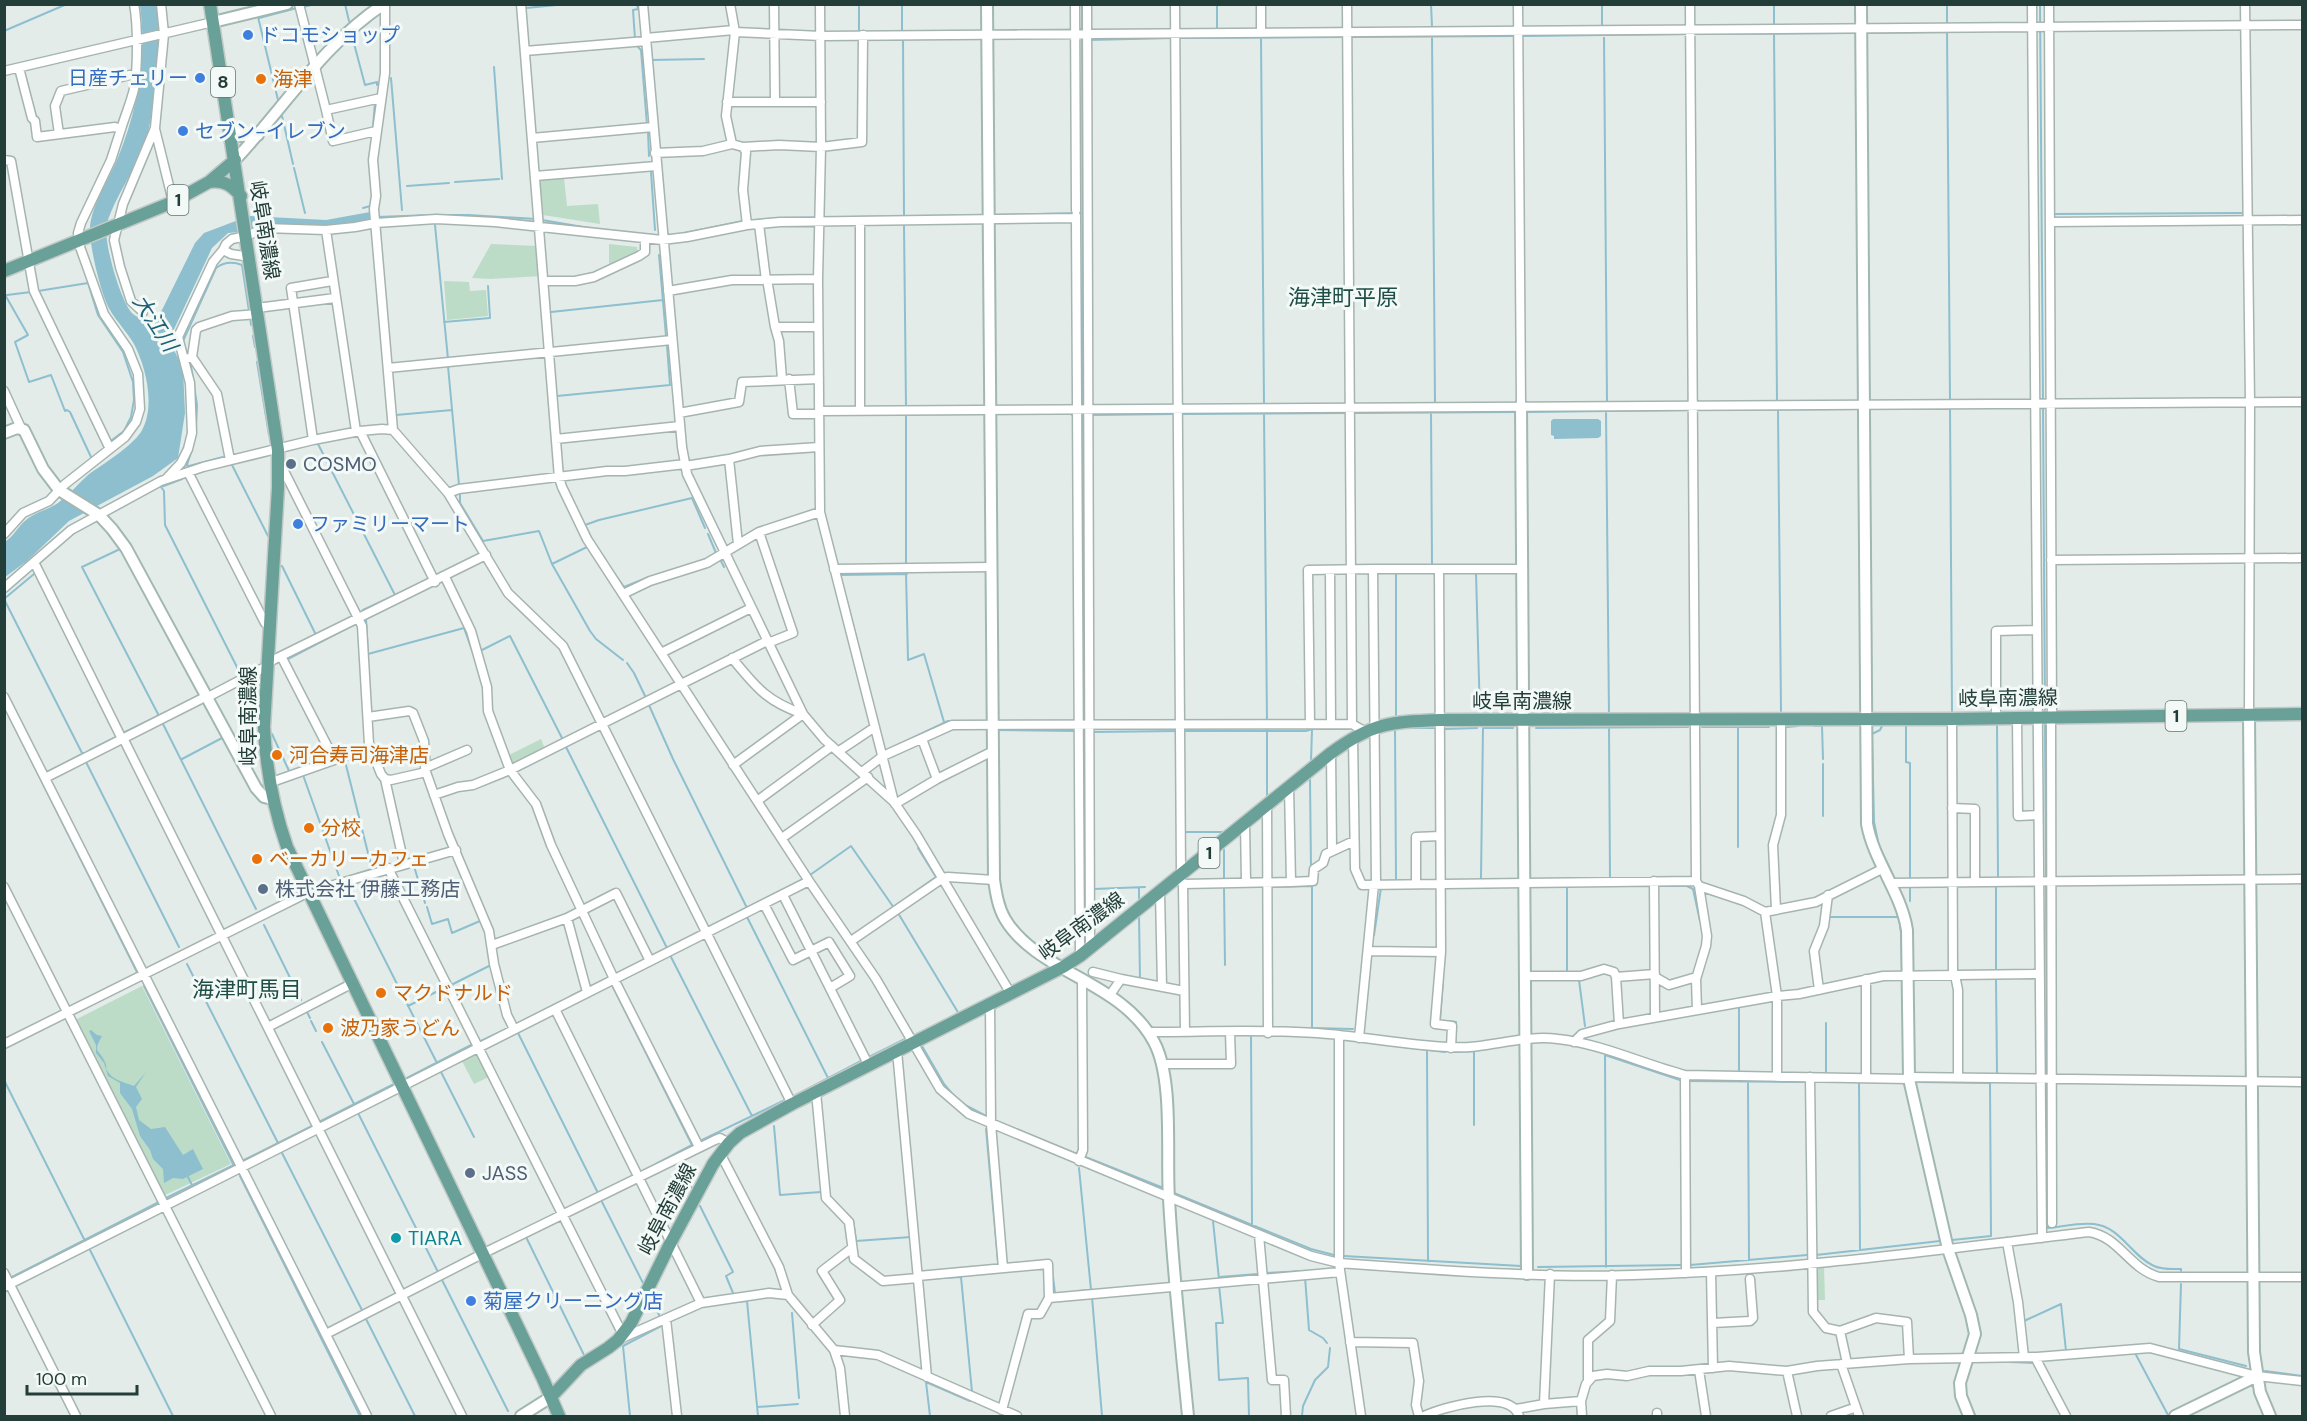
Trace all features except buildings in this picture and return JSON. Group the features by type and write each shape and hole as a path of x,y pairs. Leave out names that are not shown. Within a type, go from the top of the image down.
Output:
{"main road":[{"name":"8","path":"210,4 235,160"},
{"name":"岐阜南濃線","path":"4,271 173,202 208,182 235,160 278,450 279,469 264,727 272,799 288,847 551,1397 581,1365 621,1337 638,1312 699,1186 729,1143 753,1124 1062,967 1085,952 1160,892 1181,879 1331,753 1364,732 1400,721 1439,720 1952,719 2302,714"},
{"name":"1","path":"208,182 228,184 241,196"},
{"path":"551,1397 559,1416"}],"street":[{"path":"4,534 23,513 42,506 61,493 125,437 136,422 140,409 140,385 134,359 104,314 81,240 81,223 111,160 134,89 138,40 134,4"},
{"path":"161,4 162,34 155,128 173,202"},
{"path":"4,71 287,4"},
{"path":"299,4 333,141 376,131"},
{"path":"235,160 342,36 363,18 385,4"},
{"path":"385,4 385,73 373,160 393,430 448,493 508,593 562,646 792,1104"},
{"path":"521,4 559,478 587,539 809,882 851,941 940,1089 969,1114 991,1124 1340,1268"},
{"path":"643,4 662,236 685,465 724,553 803,714 836,749 895,803 943,878 1011,994"},
{"path":"729,4 734,31 726,116 732,144"},
{"path":"774,4 775,102"},
{"path":"820,4 821,147 818,279 820,512 895,803"},
{"path":"987,4 994,880 998,902 1005,919 1017,934 1062,967 1129,1009 1148,1032 1163,1064 1169,1198 1188,1416"},
{"path":"1075,4 1084,36 1085,952"},
{"path":"1083,408 1076,215 1087,4"},
{"path":"1175,4 1181,879 1185,1032"},
{"path":"1261,4 1261,32"},
{"path":"1347,4 1352,724"},
{"path":"1518,4 1527,1274"},
{"path":"1690,4 1697,883 1707,936 1696,979 1697,1010"},
{"path":"1861,4 1867,824 1873,848 1905,916 1909,1078 1948,1249 1975,1334 1960,1383 1961,1396 1969,1416"},
{"path":"2032,4 2037,402 2037,630 2047,718 2038,815 2045,881 2039,974 2047,1078 2052,1099 2047,1207 2042,1238"},
{"path":"2049,4 2047,27 2052,560 2045,881 2047,1207 2052,1223"},
{"path":"2245,4 2250,402 2249,715 2254,1352 2257,1376 2270,1416"},
{"path":"525,51 734,31 821,36 987,33 1084,36 1347,31 2302,25"},
{"path":"655,153 703,151 732,144 743,147 779,145 821,147 862,142 863,35"},
{"path":"19,68 32,118 35,121 37,137 115,127 121,129"},
{"path":"59,134 55,106 61,91 130,75 135,77"},
{"path":"326,110 381,98"},
{"path":"727,102 821,102"},
{"path":"230,124 240,136 258,135"},
{"path":"143,312 131,301 114,240 123,204 155,128"},
{"path":"532,138 653,128"},
{"path":"743,147 746,152 743,190 746,221"},
{"path":"4,160 11,161 34,291 110,449"},
{"path":"536,176 656,166"},
{"path":"230,460 217,394 189,358 178,337 213,262 224,250 226,244 232,238 264,228 326,230 376,223 436,219 539,222 645,240 662,236 687,237 746,221 759,224 820,218 860,221 1076,215"},
{"path":"2050,217 2302,220"},
{"path":"860,221 860,410"},
{"path":"759,224 766,280 793,414 860,410 1178,407 2302,402"},
{"path":"326,230 332,281 358,431 435,582"},
{"path":"544,281 575,281 594,277 645,252 645,240"},
{"path":"224,250 231,254 250,257"},
{"path":"668,291 732,280 818,279"},
{"path":"313,440 291,288 332,281"},
{"path":"167,479 181,463 192,433 189,358 196,330 232,316 294,303 335,298"},
{"path":"775,327 819,327"},
{"path":"388,368 672,340"},
{"path":"679,414 739,402 742,382 819,379"},
{"path":"4,391 43,469 61,493 97,513 112,528 126,548 256,788 264,796 272,799"},
{"path":"556,440 680,426"},
{"path":"4,433 21,428"},
{"path":"4,588 71,530 97,513 167,479 230,460 313,440 358,431 393,430"},
{"path":"448,493 459,489 607,471 685,465 729,459 760,451 819,447"},
{"path":"729,459 738,544"},
{"path":"279,469 283,469 362,626 371,747 385,779 404,864"},
{"path":"188,472 265,623 270,623"},
{"path":"622,594 650,581 707,563 759,532 820,512"},
{"path":"434,795 473,785 510,770 732,658 793,633 759,532"},
{"path":"45,778 358,617 435,582 486,555"},
{"path":"2052,560 2302,558"},
{"path":"34,564 223,936 462,1416"},
{"path":"834,569 991,567"},
{"path":"1373,569 1364,732 1354,841 1354,869 1362,885 1654,881 1697,883 1765,912 1816,902 1882,869"},
{"path":"1439,569 1441,952 1435,1024 1452,1026 1451,1048"},
{"path":"1310,724 1308,570 1523,569"},
{"path":"1330,570 1331,724"},
{"path":"445,577 471,631 487,687 488,711 510,770 536,804 551,845 614,979 699,1148"},
{"path":"661,652 751,608"},
{"path":"1996,718 1996,631 2037,630"},
{"path":"281,656 334,759"},
{"path":"732,658 761,693 780,706 803,714"},
{"path":"4,697 367,1416"},
{"path":"368,717 412,712 424,741 425,770 481,907 492,945 494,964 507,1015 514,1029"},
{"path":"733,765 803,714"},
{"path":"2017,718 2018,816 2038,815"},
{"path":"1776,910 1773,845 1781,815 1781,719"},
{"path":"1952,719 1952,882 1954,975 1958,990 1958,1077"},
{"path":"782,838 865,775 883,756 952,725 1352,724 1364,732"},
{"path":"758,801 836,749 875,727"},
{"path":"1359,1038 1375,884 1364,732"},
{"path":"922,739 937,779"},
{"path":"269,783 371,747"},
{"path":"385,779 391,780 425,770 467,750"},
{"path":"895,803 993,751"},
{"path":"1331,753 1332,850"},
{"path":"1289,787 1291,882"},
{"path":"1267,805 1268,1033"},
{"path":"1952,808 1975,809 1975,882"},
{"path":"1245,823 1246,882"},
{"path":"1416,884 1416,837 1440,836"},
{"path":"1181,879 1246,882 1312,881 1314,869 1323,863 1326,854 1354,841"},
{"path":"4,1044 309,892 456,850"},
{"path":"388,868 621,1337 701,1303 769,1293 788,1295"},
{"path":"851,941 943,878 994,880"},
{"path":"1890,883 2302,879"},
{"path":"1654,881 1655,1017"},
{"path":"7,1285 242,1169 478,1047 809,882"},
{"path":"4,887 271,1416"},
{"path":"1160,892 1162,987"},
{"path":"492,945 567,918 616,893 650,961"},
{"path":"783,895 869,1066"},
{"path":"1820,990 1814,951 1824,926 1828,895"},
{"path":"764,904 793,960 829,942 849,976 830,988"},
{"path":"1765,912 1777,996 1776,1077"},
{"path":"567,918 587,992"},
{"path":"1368,951 1441,952"},
{"path":"1524,976 1581,976 1604,969 1614,972 1619,1024"},
{"path":"1093,972 1184,991"},
{"path":"1574,1042 1582,1034 1619,1024 1820,990 1883,976 2039,974"},
{"path":"1616,977 1655,976 1669,985 1696,979"},
{"path":"1079,1161 1083,1150 1082,979"},
{"path":"1110,996 1121,979"},
{"path":"1866,979 1866,1078"},
{"path":"268,1027 353,983"},
{"path":"990,1005 991,1124 1004,1268"},
{"path":"555,1009 701,1303"},
{"path":"1148,1032 1339,1035 1451,1048 1546,1038 1574,1042 1685,1075 2302,1082"},
{"path":"1163,1064 1231,1064 1230,1032"},
{"path":"1339,1035 1340,1268 1362,1416"},
{"path":"897,1052 927,1377"},
{"path":"1685,1075 1686,1273"},
{"path":"1810,1077 1813,1312 1827,1328 1840,1331 1876,1318 1907,1322 1909,1359"},
{"path":"816,1092 826,1198 849,1222 854,1259 883,1281 1048,1264 1049,1298 1040,1314 1028,1314 1002,1410"},
{"path":"326,1334 484,1253 720,1138 729,1143"},
{"path":"720,1153 779,1267 788,1295 834,1350 840,1368 845,1416"},
{"path":"1049,1298 1263,1279 1340,1268 1612,1275 1711,1272 1948,1249 2089,1232 2108,1238 2140,1270 2158,1277 2302,1277"},
{"path":"1258,1235 1272,1380 1284,1380 1286,1416"},
{"path":"2007,1242 2018,1302 2024,1357"},
{"path":"812,1325 840,1300 822,1271 852,1248"},
{"path":"1711,1272 1713,1368"},
{"path":"4,1273 7,1285 76,1416"},
{"path":"1544,1404 1550,1274"},
{"path":"1582,1416 1581,1401 1588,1380 1588,1340 1610,1321 1612,1275"},
{"path":"1713,1323 1750,1321 1753,1318 1750,1279"},
{"path":"666,1319 677,1416"},
{"path":"1840,1331 1844,1364 1859,1416"},
{"path":"1350,1342 1413,1342 1419,1381 1416,1405 1422,1416 1438,1409 1496,1401 1509,1403 1517,1413 1544,1404 1581,1401"},
{"path":"1588,1380 1593,1376 1607,1374 1627,1376 1649,1371 1741,1366 1759,1370 1787,1371 1909,1359 2037,1357 2150,1348 2257,1376 2302,1381"},
{"path":"834,1350 878,1355 1017,1416"},
{"path":"2037,1357 2037,1362 2066,1416"},
{"path":"1699,1370 1706,1416"},
{"path":"1787,1371 1797,1416"},
{"path":"2175,1416 2257,1376"},
{"path":"521,1416 536,1409 551,1397"},
{"path":"1831,1416 1851,1409"}],"green space":[{"path":"564,178 567,206 598,204 600,224 543,215 540,181"},
{"path":"491,244 538,246 541,276 472,278"},
{"path":"609,244 637,247 638,254 609,267"},
{"path":"444,281 469,282 470,291 486,290 488,316 447,320"},
{"path":"541,739 545,749 511,764 507,756"},
{"path":"142,986 231,1164 163,1196 75,1020"},
{"path":"478,1051 491,1076 474,1084 461,1059"},
{"path":"1815,1267 1824,1267 1825,1300 1816,1300"}],"water":[{"name":"大江川","path":"140,5 157,5 158,53 154,100 144,144 116,200 106,231 118,285 133,314 143,318 154,318 162,310 195,243 204,233 249,216 326,220 370,212 370,222 331,227 264,224 251,231 228,233 212,248 169,340 183,368 185,413 178,458 153,476 69,521 27,561 5,577 4,542 26,520 58,503 88,475 124,449 141,432 148,411 148,387 142,364 134,344 107,303 99,282 90,235 91,219 97,201 117,160 135,103 142,45"},
{"path":"1553,419 1598,419 1601,421 1601,436 1598,438 1554,439 1551,435"},
{"path":"89,1031 102,1036 97,1048 110,1075 134,1086 146,1072 136,1087 142,1099 136,1107 139,1120 151,1129 165,1127 183,1155 193,1149 203,1169 183,1179 173,1178 164,1183 163,1169 153,1159 150,1150 140,1136 132,1109 120,1093 120,1083 108,1076 104,1063 96,1053 96,1045"}],"waterway":[{"path":"4,31 67,4"},
{"path":"345,4 349,21"},
{"path":"526,8 567,4"},
{"path":"635,39 633,10 638,9 637,4"},
{"path":"859,4 859,32"},
{"path":"902,4 902,31"},
{"path":"1082,4 1083,408"},
{"path":"1217,4 1217,28"},
{"path":"1431,4 1432,27"},
{"path":"1602,4 1602,26"},
{"path":"1774,4 1774,25"},
{"path":"1947,4 1947,24"},
{"path":"2040,4 2043,401"},
{"path":"303,7 311,5"},
{"path":"259,18 297,8"},
{"path":"258,17 278,100"},
{"path":"1947,30 1950,399"},
{"path":"1774,32 1777,401"},
{"path":"1868,33 1947,32"},
{"path":"1693,34 1855,33"},
{"path":"1522,36 1687,34"},
{"path":"1604,35 1607,402"},
{"path":"352,36 365,85 377,82 377,85"},
{"path":"1432,36 1435,403"},
{"path":"1350,37 1515,36"},
{"path":"1178,38 1345,37"},
{"path":"1089,40 1173,38"},
{"path":"1261,38 1264,404"},
{"path":"878,40 903,40 904,216"},
{"path":"637,46 641,50 647,125"},
{"path":"651,60 704,59"},
{"path":"494,67 502,179"},
{"path":"391,78 402,210"},
{"path":"373,127 375,102"},
{"path":"282,116 293,164"},
{"path":"648,132 649,156"},
{"path":"294,168 305,213"},
{"path":"651,172 655,230"},
{"path":"455,182 499,179"},
{"path":"407,186 449,183"},
{"path":"363,208 370,206 371,203"},
{"path":"992,215 1082,213"},
{"path":"2053,214 2242,213"},
{"path":"377,217 431,215"},
{"path":"440,215 536,219"},
{"path":"755,220 986,215"},
{"path":"542,220 589,228"},
{"path":"684,233 743,221"},
{"path":"435,225 448,359"},
{"path":"904,225 906,406"},
{"path":"659,255 666,336"},
{"name":"大江川","path":"186,351 183,341 216,268 219,266 225,263 242,265 249,311"},
{"path":"38,291 88,283 98,315 123,352 133,382 134,400 131,417 124,431 112,440"},
{"path":"444,322 490,318 488,286"},
{"path":"7,295 31,292"},
{"path":"4,293 28,335 15,342 29,382 51,375 65,411 70,412 91,457"},
{"path":"551,312 663,300"},
{"path":"250,316 251,325"},
{"path":"253,336 255,347"},
{"path":"557,396 670,385 667,346"},
{"path":"257,362 269,435"},
{"path":"191,366 197,405 196,428"},
{"path":"448,366 459,485"},
{"path":"274,383 281,432"},
{"path":"2043,406 2045,713"},
{"path":"1950,407 1952,713"},
{"path":"1695,410 1856,409"},
{"path":"1870,409 1950,409"},
{"path":"396,415 452,410"},
{"path":"1527,412 1689,410"},
{"path":"1778,410 1781,711"},
{"path":"1606,411 1609,715"},
{"path":"1431,412 1432,565"},
{"path":"1353,413 1516,412"},
{"path":"1083,413 1084,723"},
{"path":"1264,413 1267,722"},
{"path":"1182,414 1347,413"},
{"path":"827,415 984,414"},
{"path":"995,414 1071,414 1073,416"},
{"path":"1091,415 1175,414"},
{"path":"906,415 906,565"},
{"path":"318,444 395,595"},
{"path":"187,465 192,449"},
{"path":"233,455 243,453"},
{"path":"185,465 189,466 223,457"},
{"path":"231,463 268,536"},
{"path":"182,479 161,487 164,491 165,525 242,677"},
{"path":"460,495 460,503 483,541 539,531 552,564 590,631 596,639 623,660"},
{"path":"591,538 585,525 692,498 705,528"},
{"path":"708,534 716,553"},
{"path":"552,564 587,547"},
{"path":"120,549 82,567 159,716"},
{"path":"721,561 724,567"},
{"path":"282,566 316,635"},
{"path":"906,572 908,660 924,654 944,722"},
{"path":"614,573 624,587 649,577"},
{"path":"1396,715 1396,573 1416,573"},
{"path":"1476,573 1480,716"},
{"path":"4,599 34,574"},
{"path":"840,575 907,574"},
{"path":"363,611 413,587"},
{"path":"4,599 83,755"},
{"path":"847,601 863,665"},
{"path":"364,620 366,619 368,654 464,628 473,653"},
{"path":"286,660 357,623"},
{"path":"480,651 510,636 563,740"},
{"path":"627,663 646,698"},
{"path":"246,684 256,701"},
{"path":"648,703 673,759 747,908 750,907"},
{"path":"123,733 166,712"},
{"path":"10,718 137,972"},
{"path":"887,750 948,721 986,721"},
{"path":"2045,721 2046,878"},
{"path":"162,722 256,909"},
{"path":"1883,724 1880,730 1872,734 1874,822 1879,846 1892,873"},
{"path":"1903,724 1906,724 1906,762 1910,763 1910,878"},
{"path":"1997,724 1998,877"},
{"path":"1787,727 1798,726"},
{"path":"1814,726 1822,726 1823,759"},
{"path":"1536,728 1688,727"},
{"path":"1702,727 1769,727"},
{"path":"1738,727 1738,847"},
{"path":"1084,728 1085,935"},
{"path":"1405,728 1435,728"},
{"path":"1445,729 1477,728"},
{"path":"1481,878 1483,728 1513,728"},
{"path":"1609,728 1610,878"},
{"path":"1311,762 1312,729"},
{"path":"1183,731 1349,729"},
{"path":"1395,729 1396,879"},
{"path":"998,730 1075,731"},
{"path":"1267,730 1267,796"},
{"path":"1092,732 1178,731"},
{"path":"272,734 290,773"},
{"path":"90,750 118,736"},
{"path":"182,759 222,738"},
{"path":"565,745 667,948"},
{"path":"47,772 84,753"},
{"path":"85,760 179,947"},
{"path":"345,761 372,869 356,874"},
{"path":"1823,764 1823,816"},
{"path":"303,775 339,876"},
{"path":"1310,779 1311,869"},
{"path":"1185,832 1223,832"},
{"path":"810,875 851,846 894,908"},
{"path":"895,906 936,877 918,848"},
{"path":"1224,850 1224,880"},
{"path":"414,866 419,883"},
{"path":"2046,883 2047,1076"},
{"path":"347,885 437,1063"},
{"path":"1996,885 1996,972"},
{"path":"1271,887 1312,886 1312,1028 1353,1029"},
{"path":"1567,886 1567,973"},
{"path":"1659,886 1687,886 1693,889 1700,921"},
{"path":"1910,886 1910,901"},
{"path":"1094,889 1145,887"},
{"path":"1224,887 1225,965"},
{"path":"1507,887 1519,887"},
{"path":"421,888 425,903"},
{"path":"1139,888 1139,903"},
{"path":"1374,935 1381,888"},
{"path":"427,907 432,924 448,919 452,933 480,921"},
{"path":"898,913 959,1014"},
{"path":"1139,916 1140,979"},
{"path":"747,917 828,1078"},
{"path":"1828,917 1899,917 1902,968"},
{"path":"264,925 301,1000"},
{"path":"670,955 752,1116"},
{"path":"187,964 278,1143"},
{"path":"451,985 491,965"},
{"path":"589,987 608,978"},
{"path":"1996,978 1997,1073"},
{"path":"1574,980 1579,980 1585,1026"},
{"path":"1443,981 1440,1020 1456,1022 1456,1026"},
{"path":"1902,981 1903,994"},
{"path":"611,983 692,1145 656,1164"},
{"path":"144,986 235,1168"},
{"path":"408,1006 444,988"},
{"path":"571,996 583,990"},
{"path":"518,1023 562,1001"},
{"path":"1739,1008 1739,1072"},
{"path":"306,1010 310,1018"},
{"path":"311,1021 316,1031"},
{"path":"1826,1023 1826,1072"},
{"path":"481,1041 506,1029"},
{"path":"517,1031 598,1193"},
{"path":"1251,1036 1252,1225"},
{"path":"869,1057 905,1039"},
{"path":"1348,1040 1445,1052"},
{"path":"322,1042 354,1104"},
{"path":"1903,1042 1904,1068"},
{"path":"407,1078 473,1044"},
{"path":"922,1046 944,1084 954,1096"},
{"path":"1427,1051 1428,1261"},
{"path":"1454,1052 1474,1051 1474,1125"},
{"path":"1606,1267 1605,1055 1680,1080"},
{"path":"794,1096 861,1061"},
{"path":"440,1070 474,1137"},
{"path":"4,1080 86,1243"},
{"path":"1689,1081 1803,1082"},
{"path":"2047,1081 2047,1228 2082,1224 2103,1226 2112,1230 2146,1261 2157,1267 2181,1269 2181,1271"},
{"path":"1748,1082 1749,1260"},
{"path":"1818,1082 1870,1082"},
{"path":"1859,1082 1860,1250"},
{"path":"1918,1082 1990,1083 1991,1236 1952,1240"},
{"path":"319,1122 394,1084"},
{"path":"700,1141 785,1100"},
{"path":"963,1104 990,1118"},
{"path":"358,1113 420,1236"},
{"path":"994,1120 1079,1155"},
{"path":"242,1161 312,1126"},
{"path":"774,1126 780,1195 821,1192"},
{"path":"986,1129 998,1262"},
{"path":"281,1151 363,1312"},
{"path":"1083,1156 1161,1187"},
{"path":"678,1161 692,1189"},
{"path":"164,1199 234,1165"},
{"path":"1078,1291 1091,1290 1079,1168"},
{"path":"240,1176 360,1416"},
{"path":"188,1177 192,1185"},
{"path":"1174,1193 1311,1249 1334,1255"},
{"path":"601,1200 643,1283"},
{"path":"10,1278 159,1202"},
{"path":"700,1206 733,1272 726,1276 733,1293"},
{"path":"846,1213 853,1220 856,1241 911,1237"},
{"path":"1213,1221 1219,1279"},
{"path":"526,1237 585,1357"},
{"path":"422,1240 439,1274"},
{"path":"1816,1255 1940,1241"},
{"path":"89,1248 173,1416"},
{"path":"1690,1265 1807,1255"},
{"path":"1344,1256 1521,1266"},
{"path":"1048,1261 1051,1261 1055,1293"},
{"path":"1538,1267 1681,1265"},
{"path":"1266,1273 1304,1271"},
{"path":"1219,1277 1258,1274"},
{"path":"922,1279 961,1277 972,1392"},
{"path":"1305,1277 1309,1330 1327,1343"},
{"path":"441,1278 508,1411"},
{"path":"2181,1284 2179,1349 2246,1366"},
{"path":"1219,1285 1223,1323 1216,1323 1219,1380 1248,1378 1249,1416"},
{"path":"1092,1297 1102,1416"},
{"path":"651,1298 660,1317"},
{"path":"736,1300 736,1302 747,1301 758,1416"},
{"path":"2024,1321 2061,1304 2066,1351"},
{"path":"792,1313 799,1398"},
{"path":"365,1317 415,1416"},
{"path":"630,1416 623,1346 663,1325"},
{"path":"1302,1416 1303,1406 1315,1380 1328,1367 1330,1348"},
{"path":"2112,1355 2135,1353 2168,1415"},
{"path":"2010,1362 2034,1363"},
{"path":"2265,1371 2302,1376"},
{"path":"930,1416 926,1382 970,1401"},
{"path":"2047,1389 2061,1416"},
{"path":"757,1407 798,1404"}],"place":[{"name":"ドコモショップ","path":"248,35"},
{"name":"日産チェリー","path":"200,78"},
{"name":"海津","path":"261,79"},
{"name":"セブン-イレブン","path":"183,131"},
{"name":"COSMO","path":"291,464"},
{"name":"ファミリーマート","path":"298,524"},
{"name":"河合寿司海津店","path":"277,755"},
{"name":"分校","path":"309,828"},
{"name":"ベーカリーカフェ","path":"257,859"},
{"name":"株式会社 伊藤工務店","path":"263,889"},
{"name":"マクドナルド","path":"381,993"},
{"name":"波乃家うどん","path":"328,1028"},
{"name":"JASS","path":"470,1173"},
{"name":"TIARA","path":"396,1238"},
{"name":"菊屋クリーニング店","path":"471,1301"}],"district":[{"name":"海津町平原","path":"1343,297"},
{"name":"海津町馬目","path":"247,989"}]}
